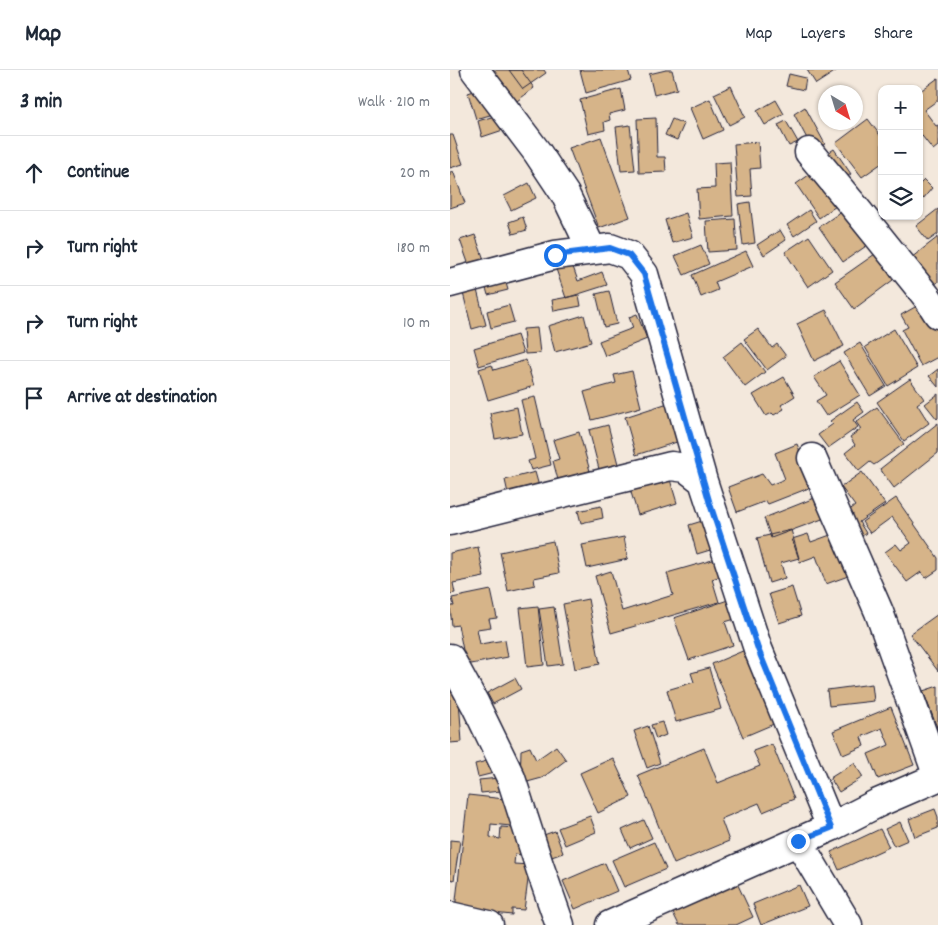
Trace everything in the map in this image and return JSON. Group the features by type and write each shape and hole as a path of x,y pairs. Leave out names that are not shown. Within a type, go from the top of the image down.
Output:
{"street":[{"path":"475,70 537,152 564,194 592,250"},
{"path":"809,152 927,297 938,314"},
{"path":"450,284 555,255 610,248 629,255 644,274 703,481 758,649 831,828"},
{"path":"610,925 831,828 938,777 879,612 812,458"},
{"path":"450,521 670,466 686,468 703,481"},
{"path":"450,658 511,778 560,925"},
{"path":"798,841 848,925"},
{"path":"450,916 489,925"}],"building":[{"path":"481,70 493,70 486,76"},
{"path":"493,70 521,70 534,88 517,101"},
{"path":"509,70 544,70 546,73 523,89"},
{"path":"580,70 628,70 631,80 586,93"},
{"path":"672,70 677,89 654,95 649,74"},
{"path":"807,70 835,70 836,71 816,84"},
{"path":"789,74 806,78 804,90 786,86"},
{"path":"938,78 938,100 924,110 936,126 938,125 938,146 933,150 923,137 923,89"},
{"path":"731,86 745,117 729,125 714,94"},
{"path":"480,89 497,113 476,119 468,93"},
{"path":"621,89 625,110 609,114 610,120 604,122 605,130 588,134 580,100"},
{"path":"710,99 723,130 703,139 690,108"},
{"path":"776,100 784,114 765,125 757,111"},
{"path":"805,107 825,144 813,150 794,114"},
{"path":"498,115 503,130 482,137 478,121"},
{"path":"656,118 657,157 665,157 666,172 639,173 637,119"},
{"path":"672,119 684,124 677,140 665,135"},
{"path":"868,119 878,133 878,166 862,177 836,143 853,130 863,130 863,123"},
{"path":"786,121 798,142 789,146 778,125"},
{"path":"630,125 635,170 621,171 616,127"},
{"path":"450,135 453,135 463,164 450,168"},
{"path":"601,137 630,217 599,228 569,148"},
{"path":"758,142 760,168 750,169 752,196 738,197 734,144"},
{"path":"834,149 851,174 839,182 822,157"},
{"path":"730,162 733,216 699,219 697,189 715,188 714,163"},
{"path":"816,170 839,204 819,218 796,184"},
{"path":"453,171 465,203 450,208 450,172"},
{"path":"923,181 932,188 923,199"},
{"path":"529,183 536,198 511,210 504,196"},
{"path":"750,202 755,243 743,245 738,204"},
{"path":"848,207 872,242 843,262 819,227"},
{"path":"938,209 938,234 928,241 916,226"},
{"path":"809,210 816,221 794,236 787,225"},
{"path":"686,213 693,237 672,243 665,220"},
{"path":"523,217 527,230 513,234 509,222"},
{"path":"735,219 737,250 708,252 706,221"},
{"path":"780,230 786,240 764,255 757,245"},
{"path":"475,235 486,265 471,271 460,240"},
{"path":"809,236 832,270 808,287 785,252"},
{"path":"938,237 938,282 933,286 911,258"},
{"path":"701,245 709,264 684,275 675,256"},
{"path":"746,251 753,266 715,282 718,290 701,297 692,275"},
{"path":"875,254 893,280 854,309 835,282"},
{"path":"572,264 578,281 602,272 607,285 566,298 556,269"},
{"path":"504,276 508,290 488,295 484,281"},
{"path":"477,290 486,325 472,329 463,293"},
{"path":"609,291 617,324 604,327 596,294"},
{"path":"579,295 581,306 554,311 552,300"},
{"path":"509,305 514,322 491,328 487,311"},
{"path":"915,307 922,314 928,311 938,329 938,357 921,366 902,330 908,327 901,315"},
{"path":"826,310 844,346 814,361 797,324"},
{"path":"637,314 647,339 605,356 599,341 633,328 629,317"},
{"path":"584,315 591,342 555,352 548,326"},
{"path":"537,328 540,353 525,354 523,329"},
{"path":"758,329 772,348 777,344 786,356 767,370 744,339"},
{"path":"894,329 917,368 888,386 865,347"},
{"path":"517,335 523,353 479,366 474,348"},
{"path":"742,342 765,372 745,387 723,357"},
{"path":"860,343 886,386 870,396 844,353"},
{"path":"526,360 534,386 488,400 479,369 492,365 494,370"},
{"path":"839,361 860,395 826,416 816,401 826,395 814,377"},
{"path":"938,369 938,387 929,376"},
{"path":"632,371 641,407 592,420 584,392 616,383 614,375"},
{"path":"784,377 795,396 781,405 784,409 774,415 772,413 766,416 753,395"},
{"path":"910,379 924,399 917,404 929,423 904,441 877,402"},
{"path":"938,394 938,418 937,419 925,404"},
{"path":"535,397 551,465 531,470 528,461 535,459 521,400"},
{"path":"857,402 864,412 853,420 858,427 828,448 818,435 833,424 830,421"},
{"path":"668,403 680,441 636,455 625,417"},
{"path":"517,407 522,434 495,439 490,413"},
{"path":"877,407 904,444 874,465 870,462 859,471 845,453 855,445 850,437 861,429 856,422"},
{"path":"938,423 938,453 894,488 880,469"},
{"path":"608,425 619,468 600,473 589,430"},
{"path":"579,432 590,471 558,480 553,461 559,459 553,440"},
{"path":"797,444 814,486 768,504 766,501 737,512 728,487 762,474 770,485 785,479 775,453"},
{"path":"535,472 540,490 509,498 505,480"},
{"path":"862,472 885,504 859,522 866,533 858,539 841,516 855,506 841,487"},
{"path":"668,473 677,503 638,515 629,486"},
{"path":"817,497 825,518 771,538 764,518"},
{"path":"896,498 938,558 938,570 926,578 921,572 907,582 885,552 896,544 901,550 911,543 892,517 870,533 862,522"},
{"path":"601,506 603,518 581,523 578,511"},
{"path":"712,518 720,547 697,554 689,525"},
{"path":"791,530 799,558 781,563 785,578 769,583 757,538"},
{"path":"836,533 851,575 826,584 816,556 800,562 792,539 808,534 811,542"},
{"path":"624,537 628,559 587,568 582,545"},
{"path":"553,541 559,573 534,578 535,585 508,591 500,552"},
{"path":"478,547 484,577 453,583 455,593 450,594 450,553"},
{"path":"716,559 721,576 712,579 719,602 611,633 595,576 611,571 622,611 673,595 667,573"},
{"path":"792,587 801,616 779,623 769,594"},
{"path":"491,590 497,618 489,619 491,627 477,629 480,644 505,640 508,657 466,665 458,625 452,626 450,606 454,606 452,598"},
{"path":"588,599 600,664 575,669 563,604"},
{"path":"728,600 735,619 725,622 733,645 689,660 674,618"},
{"path":"538,606 544,665 527,667 520,608"},
{"path":"554,607 563,664 548,666 539,609"},
{"path":"938,614 938,671 910,634"},
{"path":"745,650 776,723 743,737 712,664"},
{"path":"709,668 721,709 676,722 667,690 694,682 691,673"},
{"path":"515,678 521,689 493,704 487,693"},
{"path":"872,684 874,701 829,706 827,690"},
{"path":"450,686 458,686 462,742 450,743"},
{"path":"938,686 938,730 923,691"},
{"path":"891,707 914,765 878,779 868,754 889,745 882,728 861,737 864,746 843,755 833,731"},
{"path":"662,722 666,735 656,739 651,725"},
{"path":"648,726 660,763 647,768 634,731"},
{"path":"772,744 794,799 763,812 759,803 721,819 729,841 674,864 638,775 704,748 718,783 760,766 753,751"},
{"path":"556,746 566,760 542,778 520,784 521,750 530,747 536,760"},
{"path":"613,758 631,797 598,813 580,773"},
{"path":"495,759 498,772 478,777 475,764"},
{"path":"854,763 863,777 839,792 830,778"},
{"path":"499,778 501,791 481,793 479,780"},
{"path":"468,795 514,800 511,826 491,824 490,837 500,839 501,827 526,829 523,855 515,854 514,864 530,865 524,910 512,909 512,915 455,909"},
{"path":"935,809 938,817 938,828 915,837 909,819"},
{"path":"590,816 596,832 565,845 558,828"},
{"path":"644,820 652,838 630,848 622,830"},
{"path":"900,822 908,840 894,846 885,829"},
{"path":"880,829 889,847 839,870 831,852"},
{"path":"555,831 563,853 546,859 538,837"},
{"path":"450,840 460,841 454,880 450,879"},
{"path":"654,842 666,869 624,887 612,860"},
{"path":"605,863 617,891 575,909 563,881"},
{"path":"737,883 753,917 736,925 679,925 673,913"},
{"path":"799,885 808,906 761,925 753,904"}],"route":[{"path":"555,255 610,248 629,255 644,274 710,504 758,649 831,828 798,841"}]}
